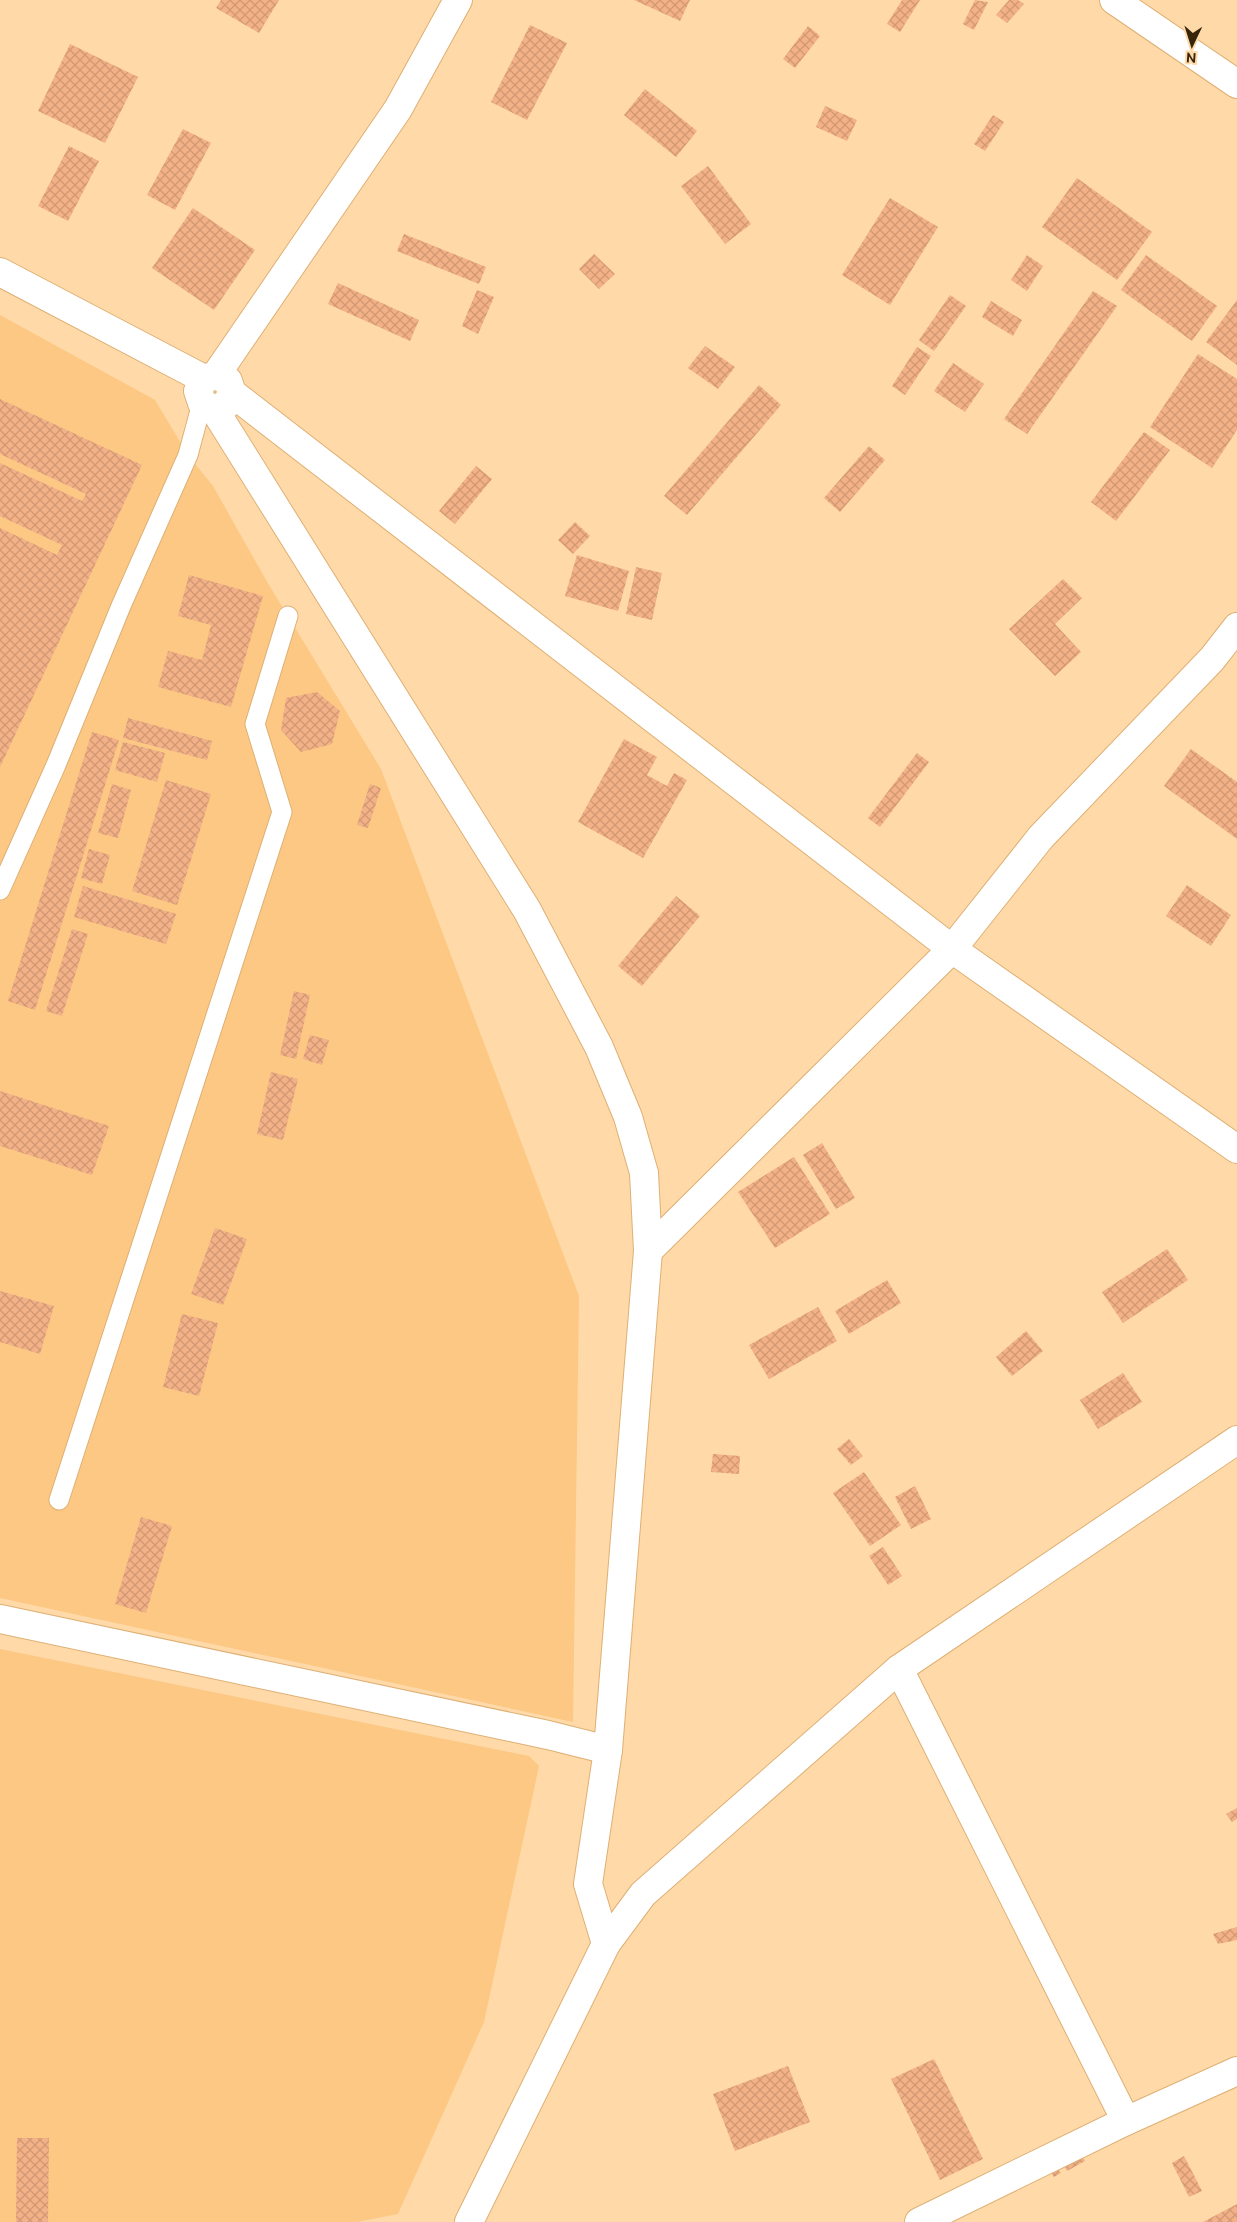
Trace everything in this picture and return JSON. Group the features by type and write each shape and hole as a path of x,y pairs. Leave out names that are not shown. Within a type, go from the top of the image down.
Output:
{"street":[{"path":"214,392 398,109 458,0"},
{"path":"1114,0 1237,84"},
{"path":"0,272 214,392 952,949 1237,1149"},
{"path":"214,392 527,910 599,1047 628,1117 644,1173 648,1252 608,1750 588,1884 606,1944"},
{"path":"648,1252 952,949 1041,837 1212,659 1237,627"},
{"path":"469,2222 606,1944 643,1894 899,1670 1237,1440"},
{"path":"0,1619 548,1735 608,1750"},
{"path":"899,1670 1126,2121"},
{"path":"924,2221 1126,2121 1237,2071"}],"lane":[{"path":"0,890 56,765 121,606 214,392"},
{"path":"59,1500 282,812 255,724 288,616"}],"shaded area":[{"path":"0,315 155,400 188,455 213,486 266,580 381,769 579,1296 573,1722 0,1598"},
{"path":"0,1649 529,1756 539,1766 484,2022 398,2214 357,2222 0,2222"}],"building":[{"path":"221,0 279,0 259,33 216,8"},
{"path":"634,0 690,0 680,21"},
{"path":"902,0 920,0 900,32 887,24"},
{"path":"975,0 988,2 974,30 963,24"},
{"path":"1009,0 1018,0 1024,4 1007,23 996,15"},
{"path":"530,25 567,43 527,120 491,102"},
{"path":"808,26 820,36 795,68 783,59"},
{"path":"70,44 138,77 105,143 38,111"},
{"path":"645,89 697,131 676,157 624,115"},
{"path":"825,106 857,120 847,141 816,127"},
{"path":"993,115 1004,122 985,151 974,144"},
{"path":"183,129 211,143 175,210 147,195"},
{"path":"69,146 99,161 68,221 38,206"},
{"path":"708,166 751,224 725,244 681,186"},
{"path":"1077,178 1152,232 1117,280 1042,227"},
{"path":"890,198 938,227 890,305 842,275"},
{"path":"193,208 255,250 214,310 152,268"},
{"path":"404,234 486,267 479,284 397,251"},
{"path":"594,254 615,274 599,289 579,269"},
{"path":"1027,255 1043,266 1027,291 1011,280"},
{"path":"1146,255 1217,306 1192,341 1121,290"},
{"path":"338,283 419,320 410,341 328,304"},
{"path":"477,290 494,297 478,334 462,326"},
{"path":"1093,291 1117,306 1027,434 1004,419"},
{"path":"950,295 966,306 934,351 919,340"},
{"path":"1237,300 1237,365 1206,342"},
{"path":"991,301 1022,320 1013,336 982,317"},
{"path":"705,346 735,367 718,389 688,368"},
{"path":"917,347 931,356 905,395 892,386"},
{"path":"1198,354 1237,379 1237,430 1212,468 1150,427"},
{"path":"953,363 984,384 965,412 934,391"},
{"path":"759,385 781,405 687,515 664,496"},
{"path":"0,399 142,465 0,767 0,528 57,555 62,545 0,516 0,463 82,501 86,494 0,454"},
{"path":"1144,432 1170,450 1116,521 1091,502"},
{"path":"869,446 885,460 840,512 824,498"},
{"path":"476,466 492,479 455,524 439,511"},
{"path":"575,522 590,536 573,554 558,540"},
{"path":"577,555 629,571 618,611 565,596"},
{"path":"636,567 662,573 652,620 626,614"},
{"path":"189,575 263,596 231,707 158,687 168,651 202,660 211,625 178,616"},
{"path":"1063,579 1082,598 1055,624 1081,652 1055,676 1009,629"},
{"path":"317,692 340,711 332,744 301,752 281,730 286,698"},
{"path":"128,718 212,741 207,760 123,738"},
{"path":"92,732 119,740 35,1010 8,1001"},
{"path":"624,739 657,757 647,775 667,786 674,773 687,780 643,858 578,822"},
{"path":"123,742 165,753 157,782 115,770"},
{"path":"1191,749 1237,782 1237,839 1164,786"},
{"path":"917,753 929,762 880,827 868,818"},
{"path":"166,780 211,794 177,905 132,891"},
{"path":"112,784 131,790 118,838 98,833"},
{"path":"370,784 381,788 368,828 357,825"},
{"path":"89,849 110,855 102,884 81,878"},
{"path":"1187,885 1231,915 1211,946 1166,916"},
{"path":"83,886 176,914 166,944 74,917"},
{"path":"676,896 700,916 642,986 618,966"},
{"path":"72,929 88,934 62,1016 46,1011"},
{"path":"294,991 310,995 296,1059 280,1055"},
{"path":"310,1035 329,1040 322,1065 303,1059"},
{"path":"271,1072 298,1079 283,1140 257,1134"},
{"path":"0,1091 109,1126 92,1175 0,1146"},
{"path":"822,1143 855,1198 836,1209 803,1155"},
{"path":"794,1157 830,1214 775,1248 738,1192"},
{"path":"215,1228 247,1239 223,1305 191,1294"},
{"path":"1167,1249 1188,1280 1123,1323 1102,1292"},
{"path":"887,1280 901,1303 849,1334 835,1311"},
{"path":"0,1291 54,1306 40,1354 0,1342"},
{"path":"818,1307 837,1341 769,1379 749,1345"},
{"path":"182,1314 218,1323 199,1396 163,1387"},
{"path":"1026,1331 1043,1351 1012,1376 996,1357"},
{"path":"1123,1373 1142,1402 1098,1429 1080,1400"},
{"path":"849,1439 863,1456 851,1465 837,1449"},
{"path":"713,1454 740,1456 739,1474 711,1472"},
{"path":"864,1472 901,1525 870,1546 833,1493"},
{"path":"915,1486 931,1519 911,1529 895,1497"},
{"path":"141,1517 172,1526 146,1613 115,1604"},
{"path":"883,1547 902,1576 888,1585 869,1556"},
{"path":"1237,1808 1237,1819 1232,1822 1226,1814"},
{"path":"1237,1927 1237,1940 1218,1944 1213,1934"},
{"path":"934,2059 983,2159 940,2180 891,2079"},
{"path":"788,2066 810,2122 735,2151 713,2094"},
{"path":"17,2138 49,2138 48,2222 16,2222"},
{"path":"1080,2152 1085,2161 1067,2171 1062,2162"},
{"path":"1184,2156 1202,2191 1189,2197 1172,2163"},
{"path":"1053,2163 1061,2173 1054,2177 1047,2167"},
{"path":"1237,2204 1237,2222 1203,2222"}]}
